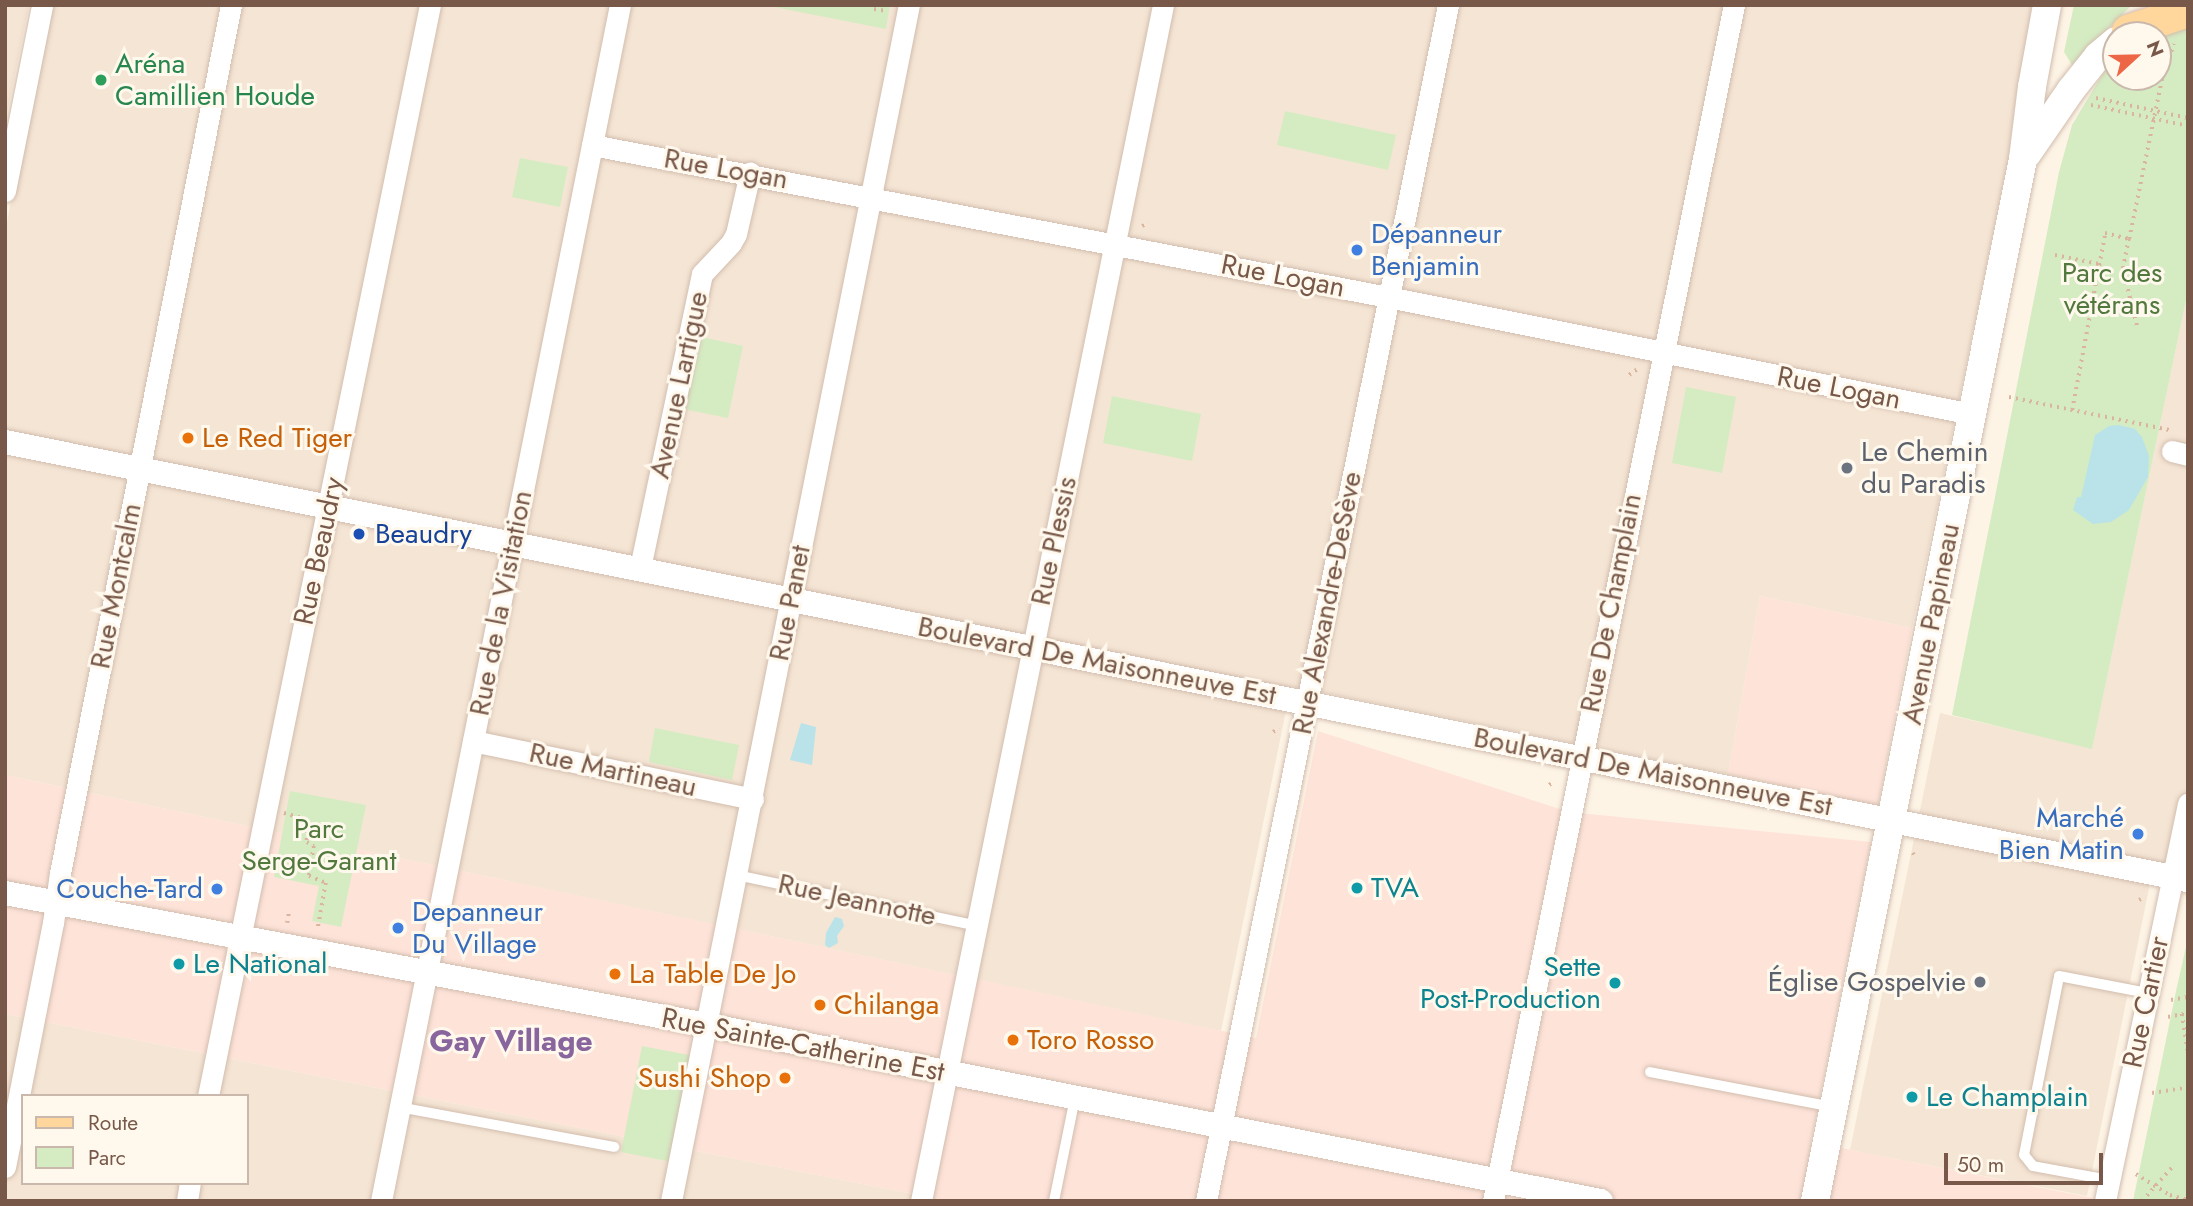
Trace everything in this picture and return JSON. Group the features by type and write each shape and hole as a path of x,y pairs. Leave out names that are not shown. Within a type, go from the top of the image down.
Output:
{"main road":[{"name":"Avenue Papineau","path":"1815,1201 2023,159 2032,87 2047,5"},
{"path":"2134,21 2146,5"},
{"path":"2023,159 2070,90 2102,53"}],"street":[{"path":"5,191 42,5"},
{"name":"Rue Montcalm","path":"5,1167 231,5"},
{"name":"Rue Beaudry","path":"208,1094 430,5"},
{"name":"Rue de la Visitation","path":"381,1201 620,5"},
{"name":"Rue Plessis","path":"921,1201 1163,5"},
{"name":"Rue Alexandre-DeSève","path":"1206,1201 1448,5"},
{"name":"Rue De Champlain","path":"1495,1190 1734,5"},
{"name":"Rue Panet","path":"671,1201 753,799 869,195 900,9"},
{"name":"Rue Logan","path":"592,145 869,195 1972,415"},
{"name":"Avenue Lartigue","path":"640,568 702,274 736,234 750,173"},
{"name":"Boulevard De Maisonneuve Est","path":"5,443 513,542 2180,879"},
{"name":"Rue Martineau","path":"473,741 753,799"},
{"name":"Rue Cartier","path":"2105,1201 2147,993 2180,879 2188,804"},
{"name":"Rue Sainte-Catherine Est","path":"5,893 707,1025 1075,1098 1495,1190 1601,1201"}],"lane":[{"name":"Rue Jeannotte","path":"736,875 977,926"},
{"path":"2109,1180 2034,1166 2024,1155 2059,976 2147,993"},
{"path":"1650,1072 1834,1107"},
{"path":"1054,1201 1075,1098"},
{"path":"399,1107 614,1147"}],"path":[{"path":"875,5 874,9 900,9"},
{"path":"2138,328 2123,269 2156,110 2182,24"},
{"path":"2188,118 2096,98 2087,102 2188,126"},
{"path":"1142,226 1148,223"},
{"path":"2072,410 2105,233 2129,239"},
{"path":"2055,254 2099,264"},
{"path":"1629,375 1639,368"},
{"path":"2009,397 2170,429"},
{"path":"1273,732 1279,728"},
{"path":"282,813 302,818 300,828 307,831 307,842 314,846 310,878 326,883 318,928"},
{"path":"273,859 310,866"},
{"path":"287,923 289,911"},
{"path":"2171,1000 2188,997"},
{"path":"2168,1017 2185,1014 2188,1053"},
{"path":"2152,1093 2188,1087"},
{"path":"2142,1201 2174,1165"},
{"path":"2136,1174 2170,1198 2188,1199"}],"shaded area":[{"path":"5,5 29,5 5,123"},
{"path":"49,5 2040,5 1912,628 1760,596 1728,774 1291,686 1221,1031 5,775 5,232"},
{"path":"2188,291 2188,873 2153,868 2087,1196 1850,1150 1940,713 2092,748"},
{"path":"1760,596 1912,628 1878,806 1728,774"},
{"path":"1318,731 1569,812 1871,842 1811,1142 2108,1201 948,1201 5,1014 5,775 1256,1038"},
{"path":"5,1014 948,1201 5,1201"}],"green space":[{"path":"764,5 890,5 886,29"},
{"path":"2074,5 2132,5 2116,21 2102,21 2102,35 2072,65 2064,52"},
{"name":"Parc des vétérans","path":"2188,27 2188,291 2092,749 1952,715 2059,172 2072,125 2102,75 2102,91 2172,91 2172,32"},
{"path":"1285,111 1396,135 1388,170 1277,145"},
{"path":"520,158 568,167 560,207 512,197"},
{"path":"697,336 743,346 728,418 683,409"},
{"path":"1686,387 1736,397 1722,473 1672,463"},
{"path":"1112,396 1201,414 1192,461 1103,443"},
{"path":"655,728 739,745 732,780 649,762"},
{"name":"Parc Serge-Garant","path":"290,791 366,805 341,927 312,921 319,886 274,877"},
{"path":"2188,938 2188,1201 2133,1201 2176,991"},
{"path":"642,1046 694,1056 672,1162 621,1152"}],"water":[{"path":"2119,425 2135,429 2142,437 2149,456 2148,477 2129,510 2111,522 2093,524 2073,510 2077,497 2081,497 2095,435 2109,426"},
{"path":"801,723 816,727 812,765 790,760"},
{"path":"835,917 842,919 844,926 837,936 838,943 829,948 825,945 826,933"}],"place":[{"name":"Aréna Camillien Houde","path":"101,80"},
{"name":"Dépanneur Benjamin","path":"1357,250"},
{"name":"Le Red Tiger","path":"188,438"},
{"name":"Le Chemin du Paradis","path":"1847,468"},
{"name":"Beaudry","path":"359,534"},
{"name":"Marché Bien Matin","path":"2138,834"},
{"name":"TVA","path":"1357,888"},
{"name":"Couche-Tard","path":"217,889"},
{"name":"Depanneur Du Village","path":"398,928"},
{"name":"Le National","path":"179,964"},
{"name":"La Table De Jo","path":"615,974"},
{"name":"Église Gospelvie","path":"1980,982"},
{"name":"Sette Post-Production","path":"1615,983"},
{"name":"Chilanga","path":"820,1005"},
{"name":"Toro Rosso","path":"1013,1040"},
{"name":"Sushi Shop","path":"785,1078"},
{"name":"Le Champlain","path":"1912,1097"}],"district":[{"name":"Gay Village","path":"511,1041"}]}
